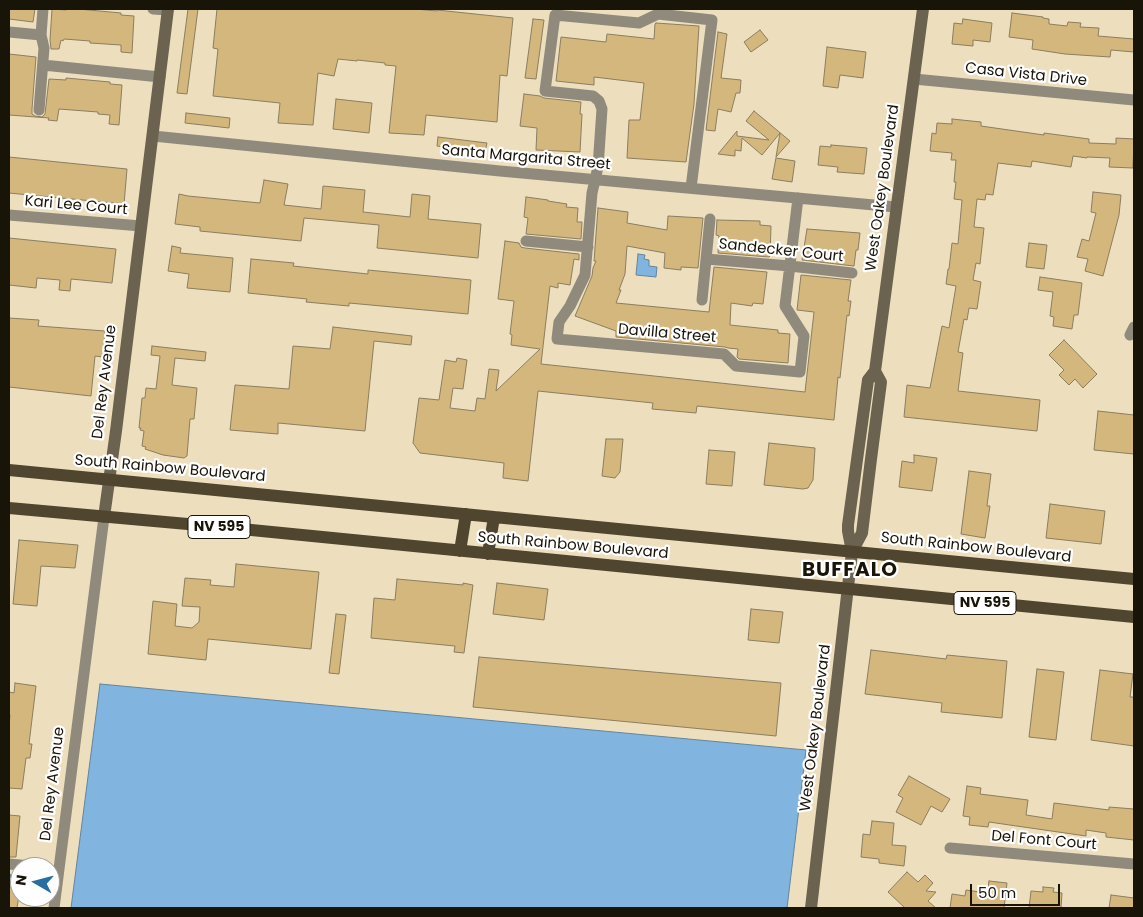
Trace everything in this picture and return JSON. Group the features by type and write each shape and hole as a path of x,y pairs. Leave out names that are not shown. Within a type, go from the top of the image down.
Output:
{"main road":[{"name":"West Oakey Boulevard","path":"811,908 852,552 848,526 868,380 875,371 923,9"},
{"name":"Del Rey Avenue","path":"104,517 168,10"},
{"name":"South Rainbow Boulevard","path":"9,470 1134,579"},
{"name":"South Rainbow Boulevard","path":"9,508 231,528 1134,617"},
{"path":"460,551 466,514"},
{"path":"488,554 494,517"}],"street":[{"path":"39,110 44,48 40,35 43,9"},
{"path":"153,9 168,10"},
{"path":"526,241 588,247 594,180 598,167 602,109 599,101 592,96 545,91 554,15 639,23 658,14 712,20 691,188"},
{"path":"9,32 40,35"},
{"path":"43,66 160,77"},
{"name":"Casa Vista Drive","path":"914,79 1134,100"},
{"name":"Santa Margarita Street","path":"153,136 594,180 896,207"},
{"path":"790,266 798,198"},
{"name":"Kari Lee Court","path":"9,215 141,226"},
{"name":"Sandecker Court","path":"702,300 710,219"},
{"name":"Davilla Street","path":"588,247 585,275 570,306 559,322 557,339 724,354 736,366 800,372 804,336 785,306 790,266"},
{"name":"Sandecker Court","path":"706,259 852,273"},
{"name":"Del Rey Avenue","path":"56,857 104,517"},
{"name":"Del Font Court","path":"950,848 1134,864"}],"water":[{"path":"638,254 645,255 644,259 649,260 649,266 657,267 656,277 636,275"},
{"path":"100,684 806,750 787,908 71,908"}],"building":[{"path":"9,9 35,9 33,22 9,19"},
{"path":"52,9 78,9 134,16 132,53 121,52 121,45 64,39 63,41 61,40 59,49 51,49"},
{"path":"188,9 198,9 187,94 177,93"},
{"path":"217,9 415,9 513,18 507,76 500,75 497,122 426,115 424,135 389,133 396,66 385,65 385,63 338,59 334,76 318,73 313,125 278,123 280,103 213,96 218,49 213,48"},
{"path":"1012,13 1043,17 1049,19 1049,24 1067,26 1068,22 1081,23 1080,27 1099,28 1098,36 1134,39 1134,52 1111,50 1110,57 1065,54 1032,49 1033,40 1009,37"},
{"path":"533,19 544,20 536,79 525,78"},
{"path":"963,19 992,23 990,42 973,40 973,46 952,44 954,23 962,24"},
{"path":"656,23 699,26 694,104 686,162 627,158 629,120 640,120 644,83 594,77 594,85 556,81 561,37 606,42 607,34 654,39"},
{"path":"760,30 768,40 751,52 744,42"},
{"path":"718,32 727,34 721,78 741,80 740,93 736,93 731,112 718,109 715,131 706,130"},
{"path":"827,47 866,52 863,78 840,75 838,88 823,86"},
{"path":"9,54 36,57 32,109 32,114 35,116 42,117 45,114 49,79 66,80 66,78 110,82 110,84 122,85 119,125 109,124 110,115 98,114 98,112 59,109 57,121 48,120 49,118 9,115"},
{"path":"524,94 581,102 580,152 536,150 537,128 520,126"},
{"path":"336,99 372,103 369,133 333,129"},
{"path":"754,111 790,141 776,157 780,133 762,155 742,138 741,151 735,150 735,156 718,154 737,131 737,136 769,140 746,121"},
{"path":"186,113 230,118 229,128 185,123"},
{"path":"952,119 981,122 981,126 1089,139 1089,143 1116,144 1116,138 1134,139 1133,168 1109,167 1110,158 1073,156 1071,167 1032,161 1031,167 998,163 993,195 986,194 985,200 977,199 974,227 984,228 980,264 976,263 973,280 981,282 977,309 969,308 967,320 964,319 958,352 963,353 958,391 1040,400 1037,431 904,417 907,385 930,388 942,326 949,328 956,286 946,284 952,243 958,244 962,200 954,199 956,160 951,160 952,153 930,151 932,133 936,134 937,123 952,124"},
{"path":"438,137 487,143 485,152 437,146"},
{"path":"831,145 867,148 864,174 837,172 838,167 818,165 820,146 831,147"},
{"path":"9,157 127,169 124,204 9,193"},
{"path":"776,158 795,161 792,182 772,179"},
{"path":"264,180 288,184 284,205 321,209 323,186 365,190 363,212 410,217 412,194 430,196 428,219 481,224 478,258 377,248 379,225 304,218 301,241 200,231 200,227 175,224 179,194 260,203"},
{"path":"1093,192 1121,195 1119,215 1103,276 1085,271 1088,259 1077,257 1082,239 1089,241 1096,213 1091,212"},
{"path":"526,197 567,204 566,207 578,208 577,222 582,222 581,239 526,234 528,218 524,217"},
{"path":"598,208 628,212 627,223 667,230 668,216 703,218 698,268 681,267 681,270 664,268 665,253 627,246 625,274 616,303 709,312 714,267 767,272 763,304 753,303 752,306 731,303 730,325 778,330 778,333 790,334 788,363 739,359 737,357 738,349 725,347 616,337 616,331 575,316 592,276 596,261 594,261"},
{"path":"717,220 760,221 760,225 771,226 770,256 718,253 719,236 716,235"},
{"path":"807,229 860,233 854,266 802,260"},
{"path":"9,238 116,249 112,283 71,279 70,291 59,290 60,280 37,278 36,288 9,285"},
{"path":"505,241 519,243 521,247 525,248 579,254 579,260 574,259 570,285 558,283 558,288 550,286 541,364 805,392 814,312 797,310 801,275 851,280 848,301 851,301 849,316 847,315 840,378 838,377 834,420 697,406 696,413 652,409 653,403 538,391 528,481 503,478 504,463 420,453 413,443 419,398 439,400 445,360 456,362 457,358 467,360 463,389 453,388 450,408 475,411 477,398 485,399 489,369 499,370 496,391 540,349 511,345 512,335 510,334 514,301 498,299"},
{"path":"1029,243 1047,245 1044,269 1026,267"},
{"path":"172,246 181,248 180,253 233,258 230,292 187,288 189,274 168,271"},
{"path":"251,259 294,263 293,266 368,274 368,270 471,280 468,314 349,303 349,306 306,302 307,299 248,293"},
{"path":"1040,277 1082,283 1078,315 1074,315 1072,329 1053,326 1054,317 1050,316 1053,292 1038,290"},
{"path":"9,318 39,320 38,326 105,331 103,357 95,356 91,396 9,387"},
{"path":"333,327 412,336 411,345 374,341 365,431 278,423 278,434 230,430 235,385 289,389 293,346 330,349"},
{"path":"1064,340 1097,374 1083,388 1075,379 1069,385 1059,375 1064,370 1049,355"},
{"path":"152,346 206,352 205,361 175,358 172,385 197,388 194,419 190,419 187,456 184,458 163,455 145,449 146,447 142,446 144,431 139,428 142,398 145,398 146,388 156,389 160,356 151,355"},
{"path":"1098,411 1134,415 1134,454 1094,450"},
{"path":"606,439 623,439 620,472 615,478 602,476"},
{"path":"769,443 815,448 813,480 808,488 764,485"},
{"path":"709,450 735,452 732,486 706,484"},
{"path":"914,455 937,458 932,491 899,487 902,461 914,463"},
{"path":"969,471 991,474 987,506 990,506 985,538 961,534"},
{"path":"1050,504 1105,511 1101,544 1046,538"},
{"path":"19,540 78,545 75,568 41,566 37,606 13,604"},
{"path":"236,564 319,572 311,649 208,639 206,660 148,654 153,601 177,604 175,626 192,628 199,622 200,607 182,606 185,578 211,580 210,585 234,587"},
{"path":"397,579 473,585 464,653 454,652 455,646 371,638 374,598 395,600"},
{"path":"497,583 548,589 544,620 493,614"},
{"path":"751,609 783,612 779,643 748,640"},
{"path":"336,614 346,615 339,674 329,673"},
{"path":"871,650 946,659 947,655 1007,661 1002,718 941,712 942,703 865,694"},
{"path":"479,657 781,683 776,736 473,707"},
{"path":"1037,669 1064,672 1056,740 1029,737"},
{"path":"1100,670 1133,674 1130,697 1134,697 1134,746 1091,740"},
{"path":"15,683 36,686 29,744 32,744 30,758 26,758 22,789 9,788 9,692 14,693"},
{"path":"909,776 950,799 942,812 931,806 921,825 896,812 903,798 898,795"},
{"path":"967,786 981,788 980,794 1028,800 1026,815 1052,819 1054,803 1109,810 1109,807 1134,809 1134,840 1106,837 1106,833 1086,830 1086,836 989,822 988,827 969,825 970,817 963,816"},
{"path":"9,815 20,816 16,857 9,857"},
{"path":"872,821 894,823 892,845 906,846 904,866 879,863 879,859 861,857 863,834 870,835"},
{"path":"907,872 918,882 925,875 933,883 926,891 936,892 928,901 936,908 905,908 888,892"},
{"path":"989,881 1007,883 1004,908 950,908 952,894 965,896 966,890 987,893"},
{"path":"9,887 10,907 17,907 9,908"},
{"path":"1043,887 1054,888 1053,892 1062,893 1061,908 1029,908 1031,891 1043,892"},
{"path":"1111,895 1134,898 1134,908 1109,908"}],"district":[{"name":"BUFFALO","path":"850,571"}]}
